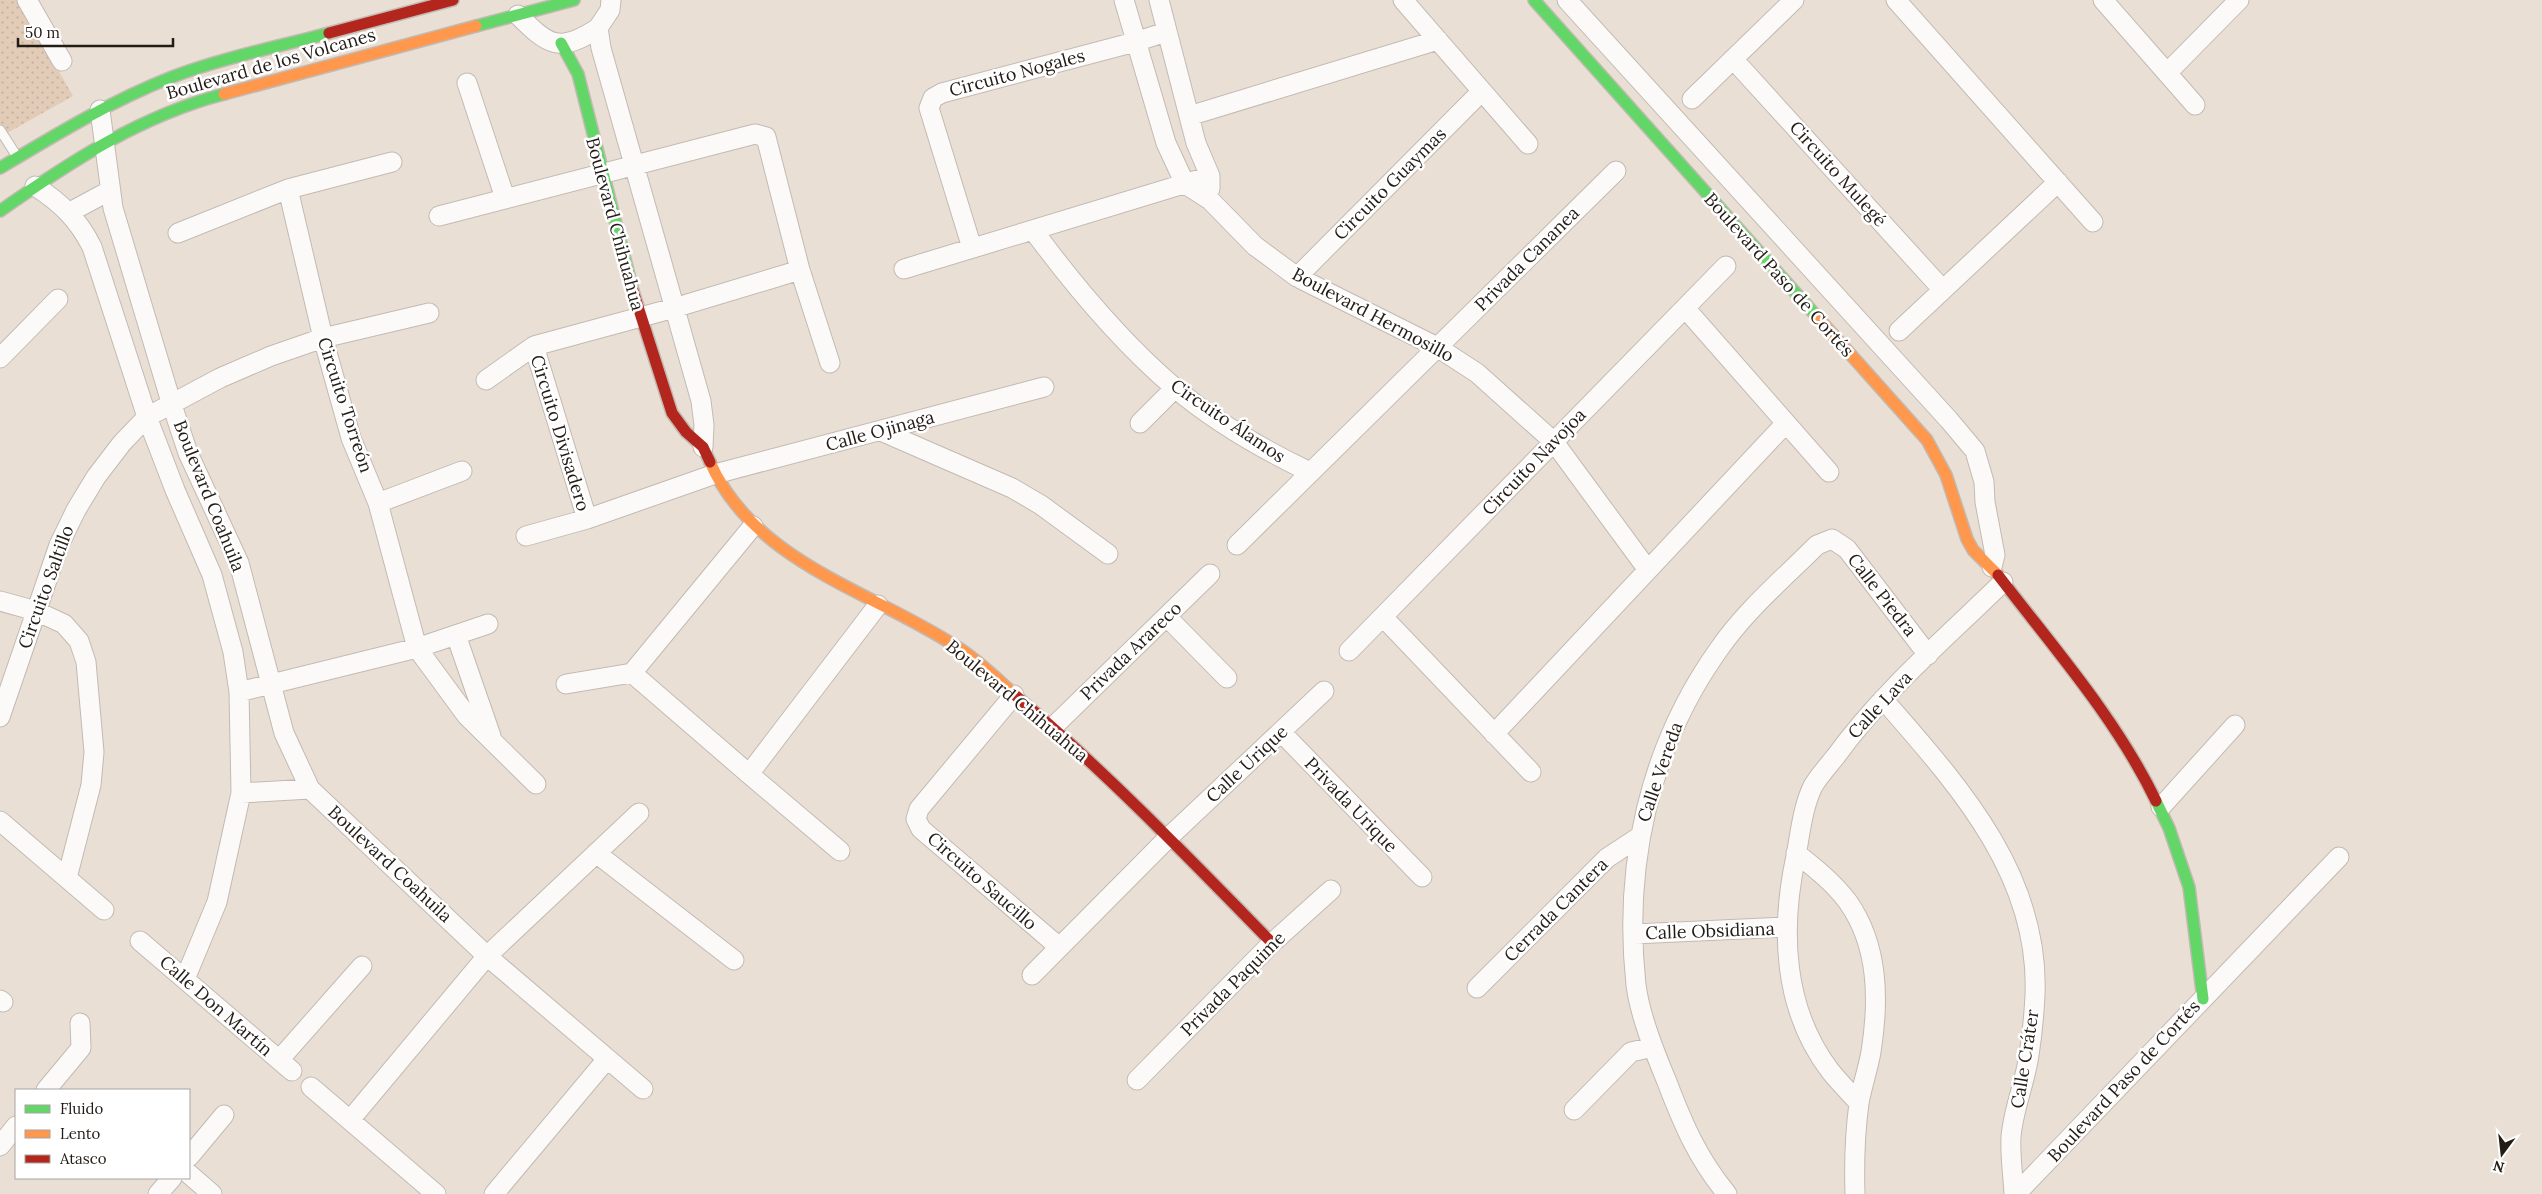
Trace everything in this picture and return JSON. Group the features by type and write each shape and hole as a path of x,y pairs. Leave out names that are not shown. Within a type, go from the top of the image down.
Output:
{"street":[{"name":"Boulevard de los Volcanes","path":"0,168 100,110 158,81 196,68 454,0"},
{"name":"Boulevard de los Volcanes","path":"0,212 35,186 105,141 158,114 189,103 574,0"},
{"path":"518,15 541,38 561,43 581,40 598,28 610,10 611,0"},
{"path":"1124,0 1166,143 1185,184"},
{"path":"1159,0 1196,143 1210,176 1210,200"},
{"path":"1403,0 1528,144"},
{"name":"Boulevard Paso de Cortés","path":"1534,0 1927,440 1939,458 1948,479 1967,543 1979,559 1992,566 2115,727 2161,807 2185,872 2193,909 2203,999 2015,1194"},
{"name":"Boulevard Paso de Cortés","path":"1567,0 1684,127 1975,451 1984,482 1985,502 1995,555 1992,566"},
{"path":"1692,99 1794,0"},
{"path":"1896,0 2093,222"},
{"path":"2103,0 2194,105"},
{"path":"2167,74 2239,0"},
{"path":"29,1 62,61"},
{"name":"Boulevard Chihuahua","path":"598,28 701,401 704,425 703,447"},
{"name":"Circuito Nogales","path":"972,248 929,108 933,98 942,93 1136,42 1166,32"},
{"path":"1189,116 1438,40"},
{"name":"Boulevard Chihuahua","path":"561,43 578,74 601,172 639,317 672,413 686,432 703,447 715,474 753,526 815,570 878,605 917,623 958,647 1053,727 1169,837 1272,943"},
{"name":"Circuito Mulegé","path":"1733,59 1943,290"},
{"path":"467,83 505,198"},
{"name":"Circuito Guaymas","path":"1297,277 1482,92"},
{"name":"Boulevard Coahuila","path":"100,110 105,141 109,191 171,402 188,453 239,562 284,733 310,789 487,956 643,1089"},
{"path":"1664,146 1684,127"},
{"path":"439,216 601,172 755,134 766,137 800,270 830,363"},
{"path":"178,233 288,189 392,162"},
{"name":"Privada Cananea","path":"1437,347 1616,171"},
{"path":"904,269 1210,176"},
{"path":"1899,331 2058,182"},
{"name":"Boulevard Hermosillo","path":"1185,184 1210,200 1255,246 1297,277 1437,347 1477,373 1554,442 1648,570"},
{"name":"Boulevard Coahuila","path":"35,186 70,212 83,228 97,260 147,418 175,490 212,575 233,652 238,692 241,793 217,902 185,979"},
{"name":"Circuito Torreón","path":"288,189 323,338 351,438 378,503 417,648"},
{"path":"70,212 109,191"},
{"name":"Circuito Álamos","path":"1033,230 1074,285 1176,388 1271,453 1310,472"},
{"name":"Circuito Navojoa","path":"1350,652 1726,266"},
{"name":"Circuito Divisadero","path":"486,380 534,346 674,308 800,270"},
{"path":"0,358 58,299"},
{"path":"1685,308 1829,472"},
{"name":"Circuito Saltillo","path":"0,717 59,545 76,510 96,477 122,443 147,418 171,402 246,367 323,338 429,313"},
{"name":"Circuito Divisadero","path":"534,346 587,519"},
{"path":"1236,545 1437,347"},
{"name":"Calle Ojinaga","path":"715,474 1044,387"},
{"path":"1140,423 1176,388"},
{"path":"1927,440 1949,420"},
{"path":"1494,734 1786,423"},
{"path":"881,431 1012,488 1041,505 1108,554"},
{"path":"378,503 462,471"},
{"name":"Circuito Divisadero","path":"526,536 587,519 715,474"},
{"path":"566,684 632,673 753,526"},
{"name":"Calle Piedra","path":"1832,539 1846,549 1928,655"},
{"name":"Calle Vereda","path":"1727,1194 1686,1132 1653,1047 1636,986 1634,877 1639,837 1649,795 1667,743 1686,702 1719,649 1738,625 1818,545 1832,539"},
{"name":"Privada Arareco","path":"1053,727 1210,574"},
{"name":"Calle Lava","path":"1859,1103 1831,1071 1809,1034 1795,999 1786,927 1790,885 1796,853 1813,787 1848,738 1883,699 2003,582"},
{"path":"0,600 36,611 64,624 79,641 86,662 94,752 92,785 67,878"},
{"path":"749,774 878,605"},
{"path":"1167,617 1227,678"},
{"path":"1383,617 1530,772"},
{"path":"238,692 417,648 488,624"},
{"path":"456,635 491,738"},
{"path":"417,648 467,716 536,784"},
{"path":"632,673 840,851"},
{"name":"Calle Urique","path":"1169,837 1324,691"},
{"name":"Circuito Saucillo","path":"1014,695 919,809 916,819 921,829 1058,946"},
{"name":"Calle Cráter","path":"1883,699 1978,814 2007,863 2025,913 2032,952 2035,993 2029,1056 2011,1137 2015,1194"},
{"path":"2161,807 2235,725"},
{"name":"Privada Urique","path":"1281,732 1422,877"},
{"path":"241,793 310,789"},
{"path":"350,1120 487,956 639,813"},
{"path":"0,821 104,910"},
{"path":"1032,974 1169,837"},
{"name":"Cerrada Cantera","path":"1476,988 1607,858 1639,837"},
{"path":"596,853 734,960"},
{"path":"1796,853 1824,875 1848,902 1866,934 1875,975 1877,1005 1871,1052 1859,1103 1855,1194"},
{"path":"2203,999 2339,857"},
{"name":"Privada Paquime","path":"1137,1080 1272,943 1331,890"},
{"name":"Calle Obsidiana","path":"1634,934 1786,927"},
{"name":"Calle Don Martín","path":"140,941 285,1065 362,966"},
{"path":"47,1089 81,1048 80,1023"},
{"path":"1574,1110 1631,1052 1653,1047"},
{"path":"494,1194 608,1058"},
{"path":"311,1087 436,1194"},
{"path":"190,1156 224,1115"},
{"path":"0,1146 15,1127"},
{"path":"190,1175 212,1194"},
{"path":"158,1194 171,1179"}],"lane":[{"path":"0,130 18,157"}],"shaded area":[{"path":"0,0 18,0 73,96 0,137"}],"traffic: fast":[{"path":"476,26 574,0"},
{"path":"1534,0 1819,319"},
{"path":"0,168 63,131 149,86 230,58 329,33"},
{"path":"561,43 578,74 633,291"},
{"path":"0,211 79,158 107,142 163,115 193,103 224,94"},
{"path":"2156,801 2169,828 2189,887 2203,999"}],"traffic: slow":[{"path":"224,94 476,26"},
{"path":"1819,319 1927,440 1946,475 1967,539 1973,550 1998,575"},
{"path":"710,462 730,497 755,526 785,550 818,571 924,627 965,652 1015,695"}],"traffic: jam":[{"path":"329,33 453,0"},
{"path":"633,291 672,413 686,432 703,447 710,462"},
{"path":"1998,575 2062,656 2103,712 2140,770 2156,801"},
{"path":"1015,695 1082,754 1178,847 1272,943"}]}
